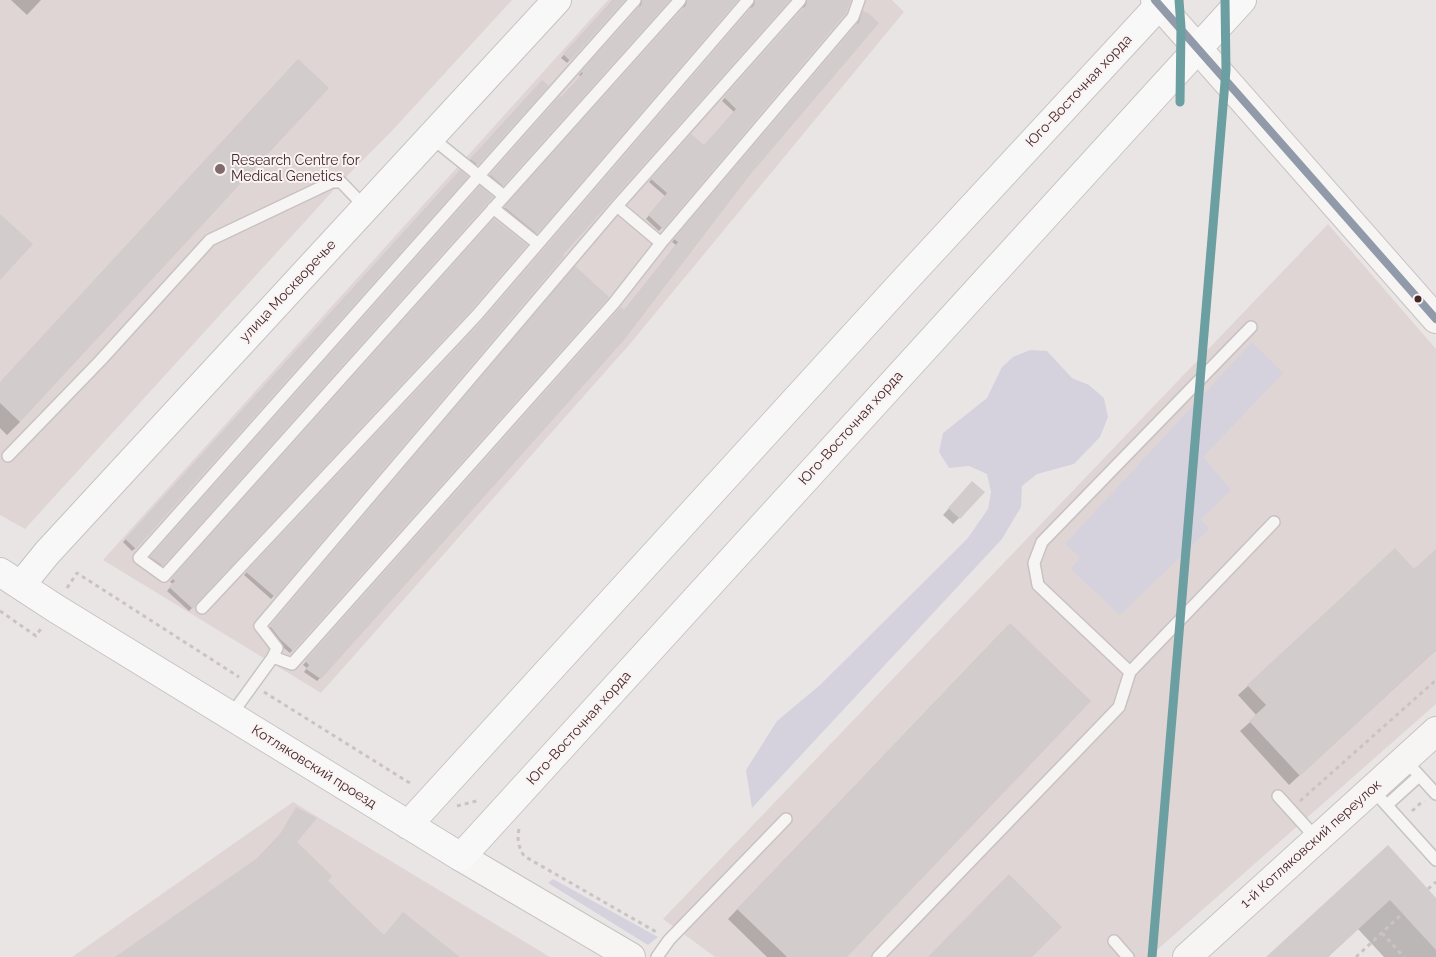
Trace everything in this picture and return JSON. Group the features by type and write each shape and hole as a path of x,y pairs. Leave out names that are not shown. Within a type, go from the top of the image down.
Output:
{"main road":[{"name":"улица Москворечье","path":"10,579 47,553 365,207 432,138 557,0"},
{"name":"Юго-Восточная хорда","path":"461,857 1242,0"},
{"name":"Юго-Восточная хорда","path":"408,825 1159,1"},
{"name":"Котляковский проезд","path":"10,579 461,857"}],"street":[{"path":"1159,1 1197,48 1436,319"},
{"name":"1-й Котляковский переулок","path":"1187,957 1317,839 1380,797 1412,768 1436,731"},
{"name":"Котляковский проезд","path":"461,857 631,957"}],"lane":[{"path":"636,0 140,558 164,576 680,0"},
{"path":"202,608 477,315 748,0"},
{"path":"231,716 273,657 277,648 260,626 617,206 800,0"},
{"path":"273,657 292,664 614,303 660,243 853,17 859,0"},
{"path":"432,138 504,196"},
{"path":"8,456 100,361 210,240 332,182 341,182 365,207"},
{"path":"617,206 660,243"},
{"path":"493,208 538,244"},
{"path":"1130,672 1038,585 1034,563 1042,542 1251,327"},
{"path":"878,957 1119,707 1130,672 1274,522"},
{"path":"1412,768 1435,793"},
{"path":"1278,796 1317,839"},
{"path":"1380,797 1436,860"},
{"path":"658,957 669,940 786,819"},
{"path":"1114,941 1128,957"}],"path":[{"path":"0,611 36,636 77,573 253,686 408,782 419,782"},
{"path":"1290,810 1436,680"},
{"path":"1401,821 1435,793"},
{"path":"455,807 482,800"},
{"path":"520,826 518,836 519,847 524,856 669,940"},
{"path":"544,874 547,869"},
{"path":"1428,889 1436,882"},
{"path":"1356,957 1403,913"},
{"path":"1382,933 1404,957"}],"shaded area":[{"path":"0,0 512,0 390,133 341,182 25,529 0,515"},
{"path":"608,0 892,0 904,12 629,345 321,693 103,560"},
{"path":"1328,224 1436,349 1436,704 1149,957 715,957 663,919"},
{"path":"1252,342 1283,373 1203,457 1231,490 1201,519 1209,529 1120,615 1071,569 1080,557 1065,544"},
{"path":"1030,350 1047,351 1072,378 1089,385 1104,398 1108,417 1100,437 1074,464 1037,474 1022,486 1021,507 1002,539 752,808 746,770 777,721 820,685 967,539 988,509 991,492 987,474 969,466 949,468 939,452 943,433 987,398 1002,367 1013,357"},
{"path":"293,802 550,957 72,957"},
{"path":"553,879 658,937 648,945 548,883"}],"building":[{"path":"613,0 625,0 570,61 563,54"},
{"path":"642,0 670,0 503,186 490,175 583,73 581,72 641,5"},
{"path":"687,0 738,0 537,234 504,207 686,5"},
{"path":"755,0 790,0 563,255 275,597 246,572 483,320 754,5"},
{"path":"807,0 851,0 846,13 663,229 648,215 667,193 651,179 691,134 704,145 736,109 724,97 806,5"},
{"path":"863,10 879,23 749,176 624,340 321,679 306,669 309,665 305,661 621,307 624,310 678,242 674,239 859,22"},
{"path":"298,59 329,88 20,422 0,403 0,382"},
{"path":"542,80 549,86 478,165 470,159"},
{"path":"460,170 468,177 136,549 125,539"},
{"path":"480,186 493,197 163,566 150,557"},
{"path":"0,214 33,244 0,280"},
{"path":"494,219 527,245 471,310 193,609 169,587 175,581 172,578"},
{"path":"575,266 609,297 293,651 270,626"},
{"path":"972,481 985,492 960,519 948,508"},
{"path":"1395,548 1414,569 1436,549 1436,650 1300,776 1249,721 1266,705 1247,685"},
{"path":"1010,623 1091,701 847,957 787,957 737,909"},
{"path":"296,807 317,818 297,842 332,876 328,881 384,935 403,912 460,957 115,957 256,859 280,834"},
{"path":"1388,845 1436,898 1436,950 1390,900 1328,957 1266,957"},
{"path":"1009,874 1062,927 1032,957 928,957"}],"transit line":[{"path":"1155,0 1436,319"},
{"path":"1179,0 1181,27 1180,102"},
{"path":"1152,957 1226,70 1225,0"}],"place":[{"name":"Research Centre for Medical Genetics","path":"220,169"}]}
